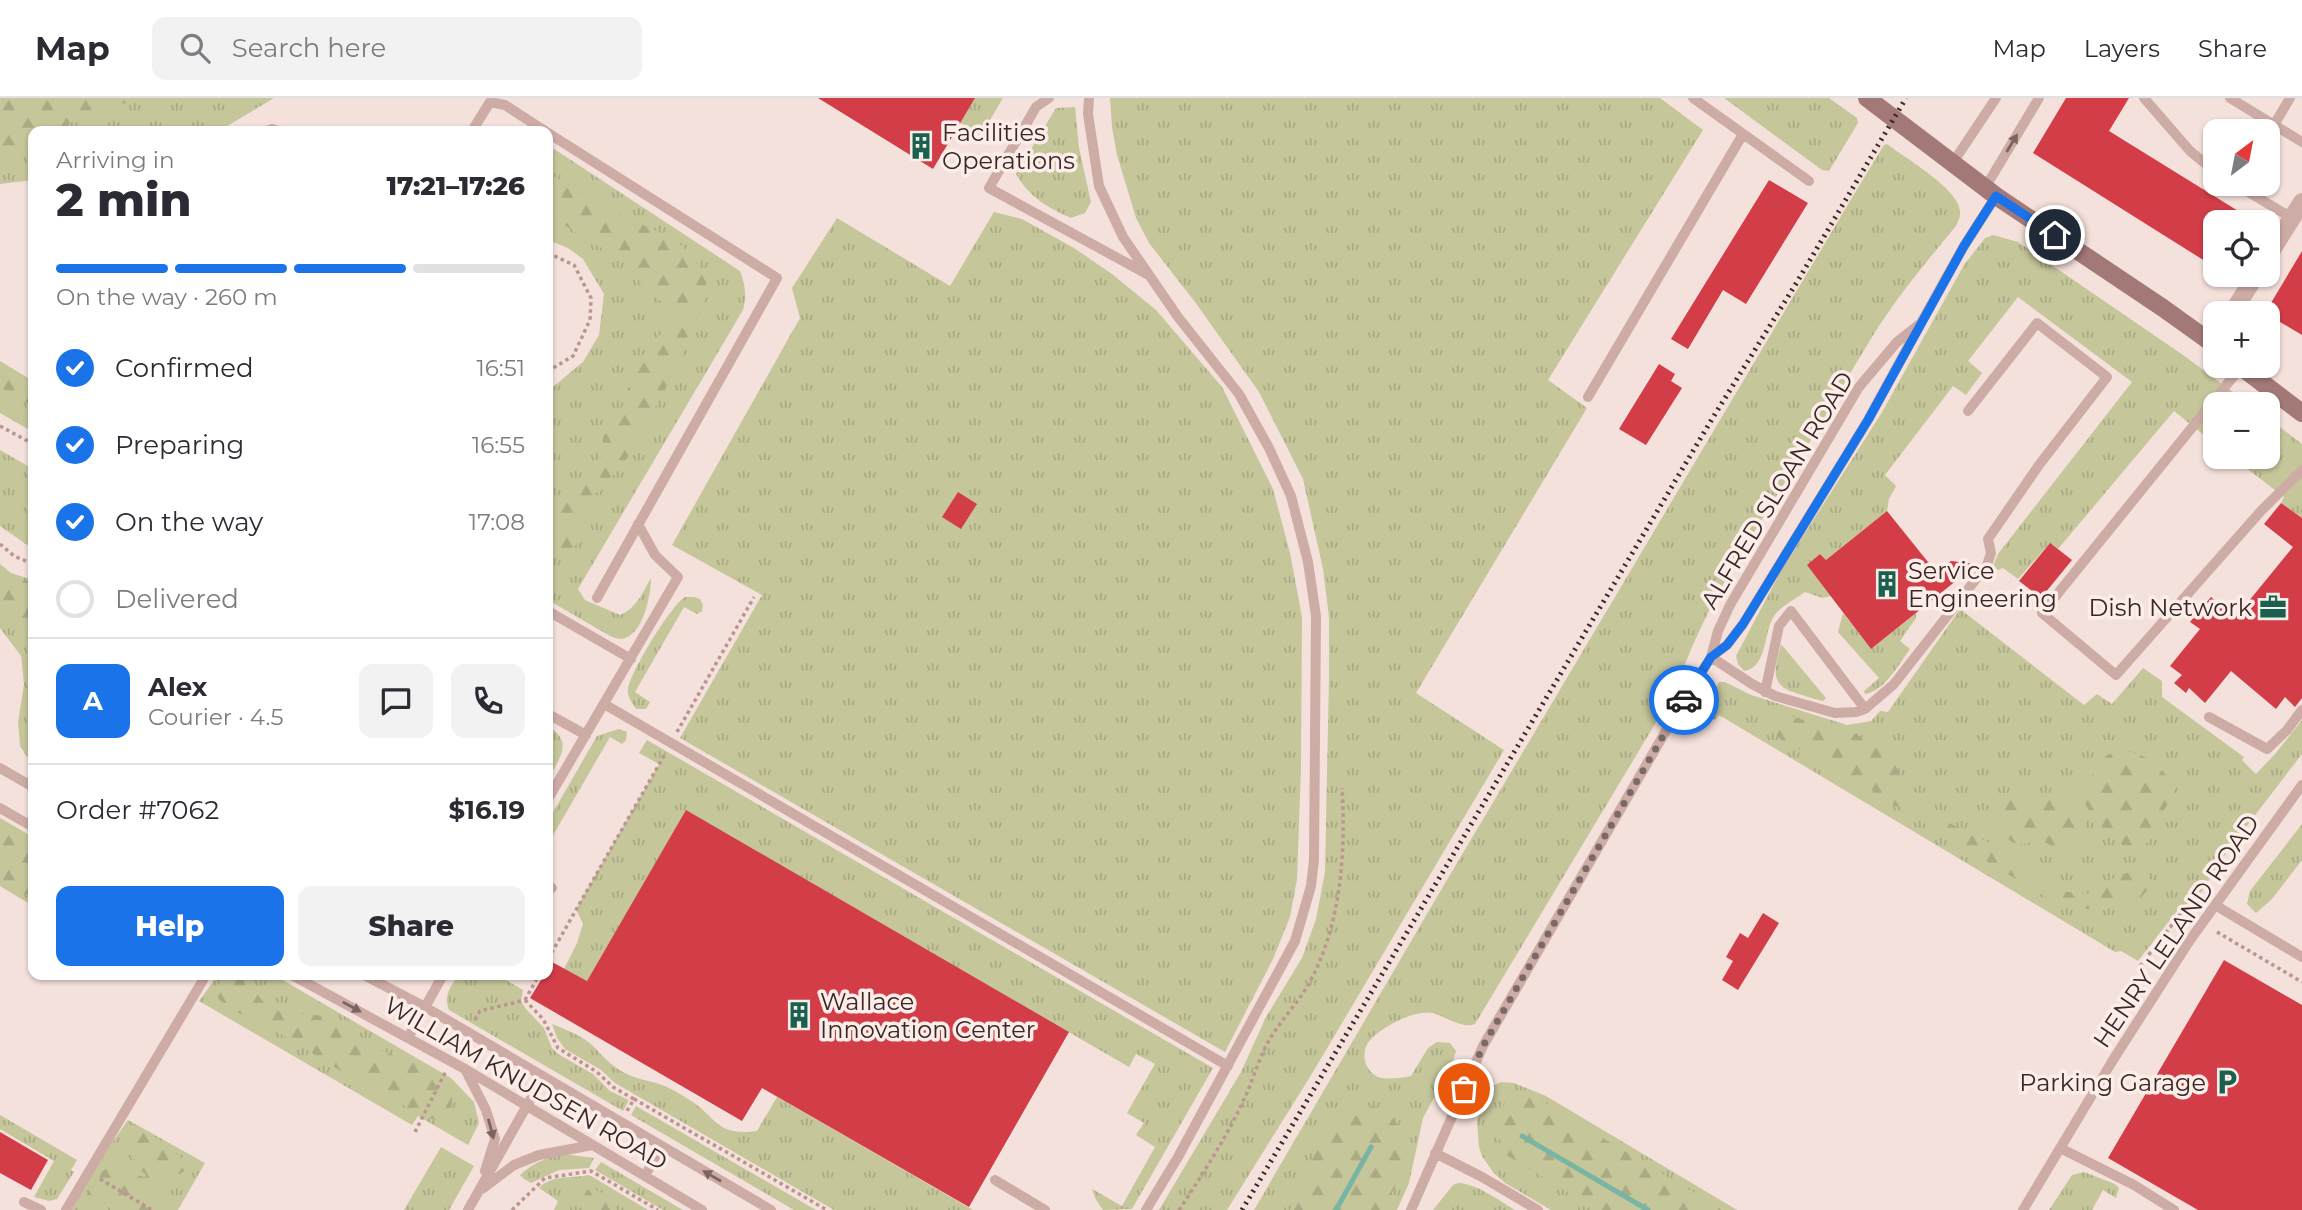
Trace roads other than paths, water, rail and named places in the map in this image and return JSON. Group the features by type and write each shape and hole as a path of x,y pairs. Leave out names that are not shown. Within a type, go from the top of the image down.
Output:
{"main road":[{"path":"1870,99 1991,192 2203,336"},
{"path":"2257,378 2302,413"}],"street":[{"path":"2280,237 2302,202"}],"lane":[{"path":"1049,98 1036,107 989,188 1151,275"},
{"path":"1089,98 1088,114 1099,186 1124,237 1178,317 1239,394 1269,448 1294,510 1308,562 1316,615 1317,683 1311,886 1295,941 1178,1157 1146,1210"},
{"path":"1693,98 1809,181"},
{"path":"1952,163 1996,98"},
{"name":"ALFRED SLOAN ROAD","path":"1711,657 1727,645 1743,624 1868,420 1964,246 2039,98"},
{"path":"2144,98 2190,151 2203,162"},
{"path":"2230,98 2264,119"},
{"path":"2278,119 2290,98"},
{"path":"475,126 490,102 505,106 537,126"},
{"path":"2280,129 2302,142"},
{"path":"1588,397 1743,134"},
{"path":"553,136 777,278 597,598"},
{"path":"2255,196 2292,218"},
{"name":"ALFRED SLOAN ROAD","path":"1411,1210 1483,1046 1711,657 1718,631 1730,605 1859,387 1897,342 1921,323"},
{"path":"1711,657 1765,692 1835,713 1865,709 1894,684 1978,578 1991,553 1988,539 2039,465 2107,377 2037,323 1968,411"},
{"path":"2231,378 2042,612 2116,675 2261,511 2302,470"},
{"path":"553,791 678,577 655,555 638,524"},
{"path":"1765,692 1779,626 1791,611 1865,709"},
{"path":"553,614 631,659"},
{"path":"604,704 1228,1066"},
{"path":"2209,717 2267,749 2287,730 2302,710"},
{"path":"553,717 586,735"},
{"path":"0,768 28,784"},
{"name":"HENRY LELAND ROAD","path":"2023,1210 2189,940 2302,785"},
{"path":"0,808 28,824"},
{"path":"2215,905 2302,957"},
{"path":"66,1210 203,980"},
{"name":"WILLIAM KNUDSEN ROAD","path":"301,980 465,1069 702,1210"},
{"name":"WILLIAM KNUDSEN ROAD","path":"374,980 425,1007 771,1210"},
{"path":"408,1038 440,980"},
{"path":"465,1069 486,1110 495,1139 479,1191"},
{"path":"468,1210 543,1077"},
{"path":"479,1191 514,1165 539,1155 593,1145"},
{"path":"645,1176 661,1146"},
{"path":"2060,1148 2134,1185 2174,1210"},
{"path":"1435,1153 1538,1210"},
{"path":"995,1180 1045,1210"},
{"path":"24,1202 41,1210"}],"waterway":[{"path":"1522,1136 1648,1210"},
{"path":"1336,1210 1371,1147"}],"railway":[{"path":"1242,1210 1906,98"}],"place":[{"name":"Facilities Operations","path":"921,146"},
{"name":"Service Engineering","path":"1887,584"},
{"name":"Dish Network","path":"2273,607"},
{"name":"Wallace Innovation Center","path":"799,1015"},
{"name":"Parking Garage","path":"2227,1082"}]}
